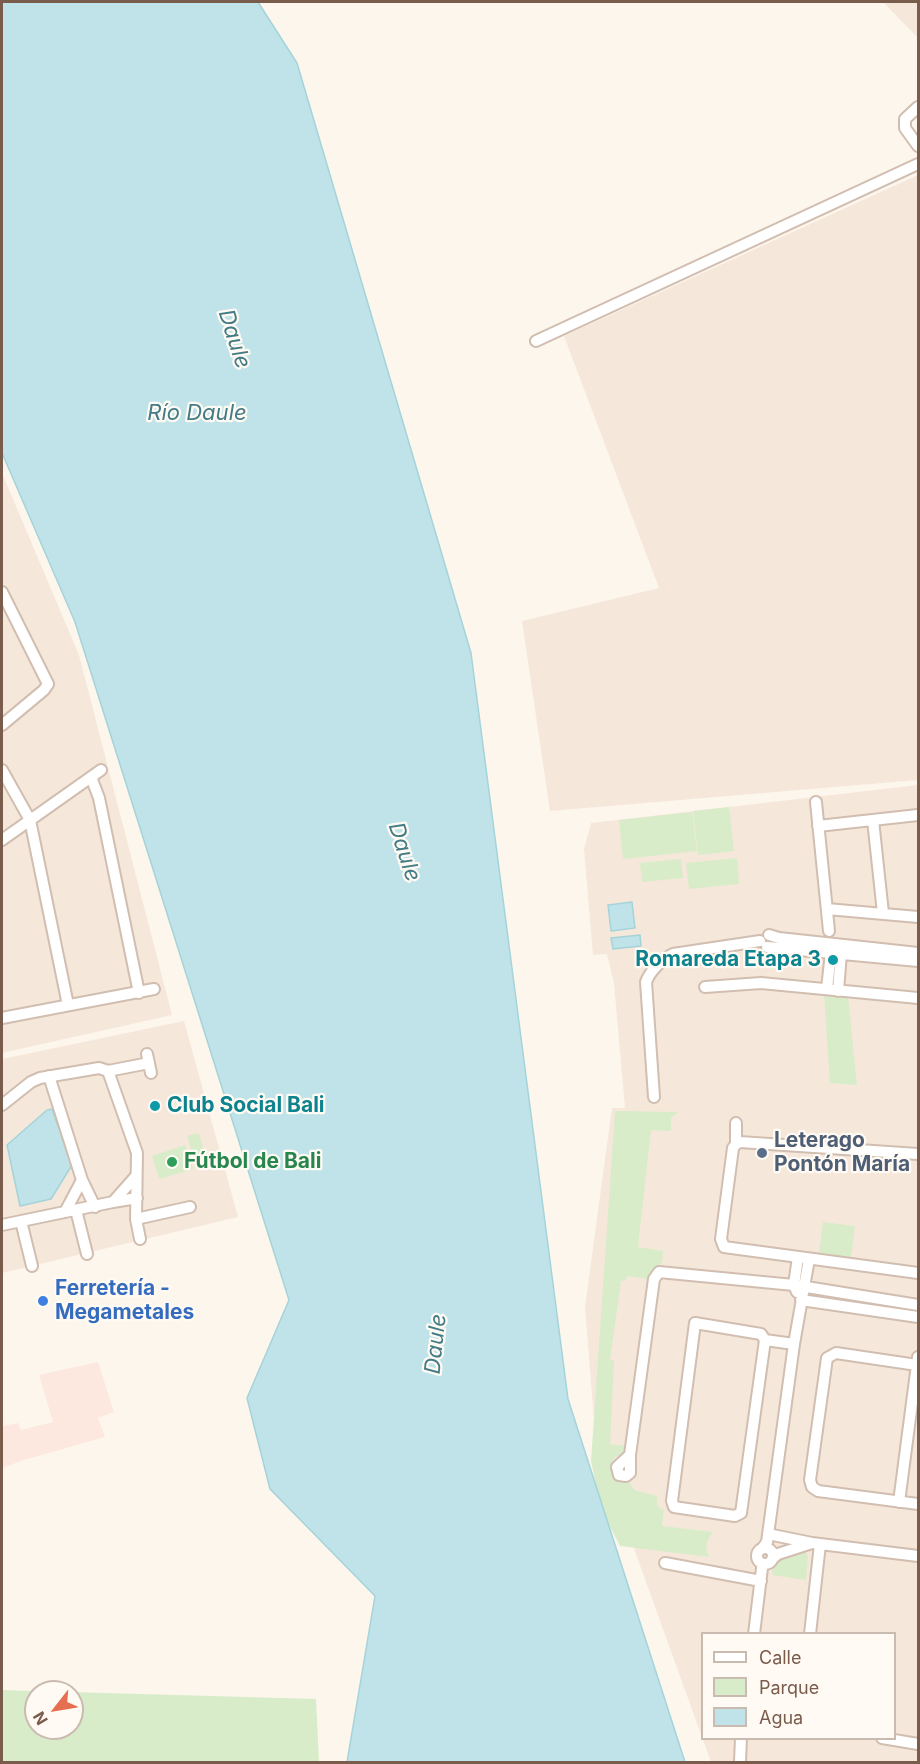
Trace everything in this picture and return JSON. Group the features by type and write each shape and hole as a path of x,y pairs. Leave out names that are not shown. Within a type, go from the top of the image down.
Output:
{"street":[{"path":"918,107 905,119 905,128 918,146"},
{"path":"536,341 918,164"},
{"path":"2,592 48,684 44,690 2,725"},
{"path":"2,770 30,820 69,1005"},
{"path":"2,840 101,770"},
{"path":"92,777 99,798 139,993"},
{"path":"816,802 829,930"},
{"path":"818,826 918,815"},
{"path":"873,820 883,913"},
{"path":"827,909 918,917"},
{"path":"654,1097 646,982 648,975 664,959 673,954 779,938 837,950 918,961"},
{"path":"837,950 918,953"},
{"path":"833,990 837,950"},
{"path":"705,987 761,983 918,998"},
{"path":"2,1018 154,989"},
{"path":"2,1105 31,1082 49,1076 99,1068 108,1071 149,1063"},
{"path":"108,1071 136,1145 136,1219 140,1239"},
{"path":"49,1076 82,1180 95,1207"},
{"path":"736,1123 736,1144 733,1148 722,1228 722,1245 726,1248 918,1273"},
{"path":"736,1144 740,1142 918,1154"},
{"path":"113,1202 136,1176"},
{"path":"82,1180 71,1211 87,1254"},
{"path":"2,1225 137,1198"},
{"path":"136,1219 190,1207"},
{"path":"21,1221 32,1266"},
{"path":"754,1632 801,1300 799,1287 804,1258"},
{"path":"630,1455 656,1274 661,1271 799,1287 918,1305"},
{"path":"801,1300 918,1317"},
{"path":"765,1340 741,1512 735,1516 674,1507 672,1501 695,1323 761,1334 765,1340 794,1344"},
{"path":"899,1502 918,1361 836,1353 827,1358 824,1372 810,1480 812,1487 818,1491 899,1502 918,1504"},
{"path":"766,1553 778,1554 816,1543"},
{"path":"766,1553 816,1543 918,1556"},
{"path":"810,1632 816,1543"},
{"path":"665,1563 761,1581"},
{"path":"740,1762 741,1740"},
{"path":"894,1740 918,1744"}],"shaded area":[{"path":"883,2 918,2 918,38"},
{"path":"918,175 918,780 550,811 522,621 659,588 564,336"},
{"path":"2,473 79,655 172,1015 2,1053"},
{"path":"918,785 918,1762 711,1762 703,1740 896,1740 896,1632 701,1632 701,1734 620,1510 599,1482 585,1307 612,1108 625,1108 614,983 607,954 593,955 584,849 591,823"},
{"path":"184,1021 238,1217 2,1273 2,1059"},
{"path":"98,1362 114,1412 98,1418 105,1437 2,1468 2,1426 18,1423 21,1430 53,1422 39,1375"}],"green space":[{"path":"729,807 734,851 698,855 693,811"},
{"path":"692,812 697,851 623,859 619,820"},
{"path":"737,858 739,884 689,889 686,863"},
{"path":"681,859 683,878 642,882 640,863"},
{"path":"824,994 848,997 857,1085 830,1083"},
{"path":"615,1111 678,1112 671,1118 671,1131 651,1130 638,1247 663,1251 662,1263 653,1268 648,1279 627,1276 626,1280 621,1281 610,1360 614,1360 610,1444 626,1446 624,1455 615,1457 611,1463 611,1471 619,1481 629,1481 634,1490 657,1496 657,1506 664,1510 662,1526 713,1532 707,1544 709,1557 620,1546 601,1509 591,1461"},
{"path":"199,1133 206,1159 195,1162 187,1136"},
{"name":"Fútbol de Bali","path":"185,1145 193,1169 159,1179 152,1156"},
{"path":"823,1222 855,1226 851,1257 819,1253"},
{"path":"805,1551 808,1557 806,1580 772,1575 773,1565 778,1560"},
{"path":"2,1690 24,1691 24,1740 84,1740 84,1692 316,1699 319,1762 2,1762"}],"water":[{"name":"Río Daule","path":"2,2 258,2 297,63 471,653 568,1399 685,1762 347,1762 375,1596 270,1489 247,1398 289,1300 75,622 2,453"},
{"path":"632,902 635,928 611,931 608,905"},
{"path":"640,935 641,946 613,949 611,938"},
{"path":"52,1109 72,1165 51,1199 20,1206 7,1145 47,1110"}],"place":[{"name":"Romareda Etapa 3","path":"833,960"},
{"name":"Club Social Bali","path":"155,1106"},
{"name":"Leterago Pontón María","path":"762,1153"},
{"name":"Fútbol de Bali","path":"172,1162"},
{"name":"Ferretería - Megametales","path":"43,1301"}],"water label":[{"name":"Daule","path":"234,339"},
{"name":"Daule","path":"404,852"},
{"name":"Daule","path":"436,1344"}]}
